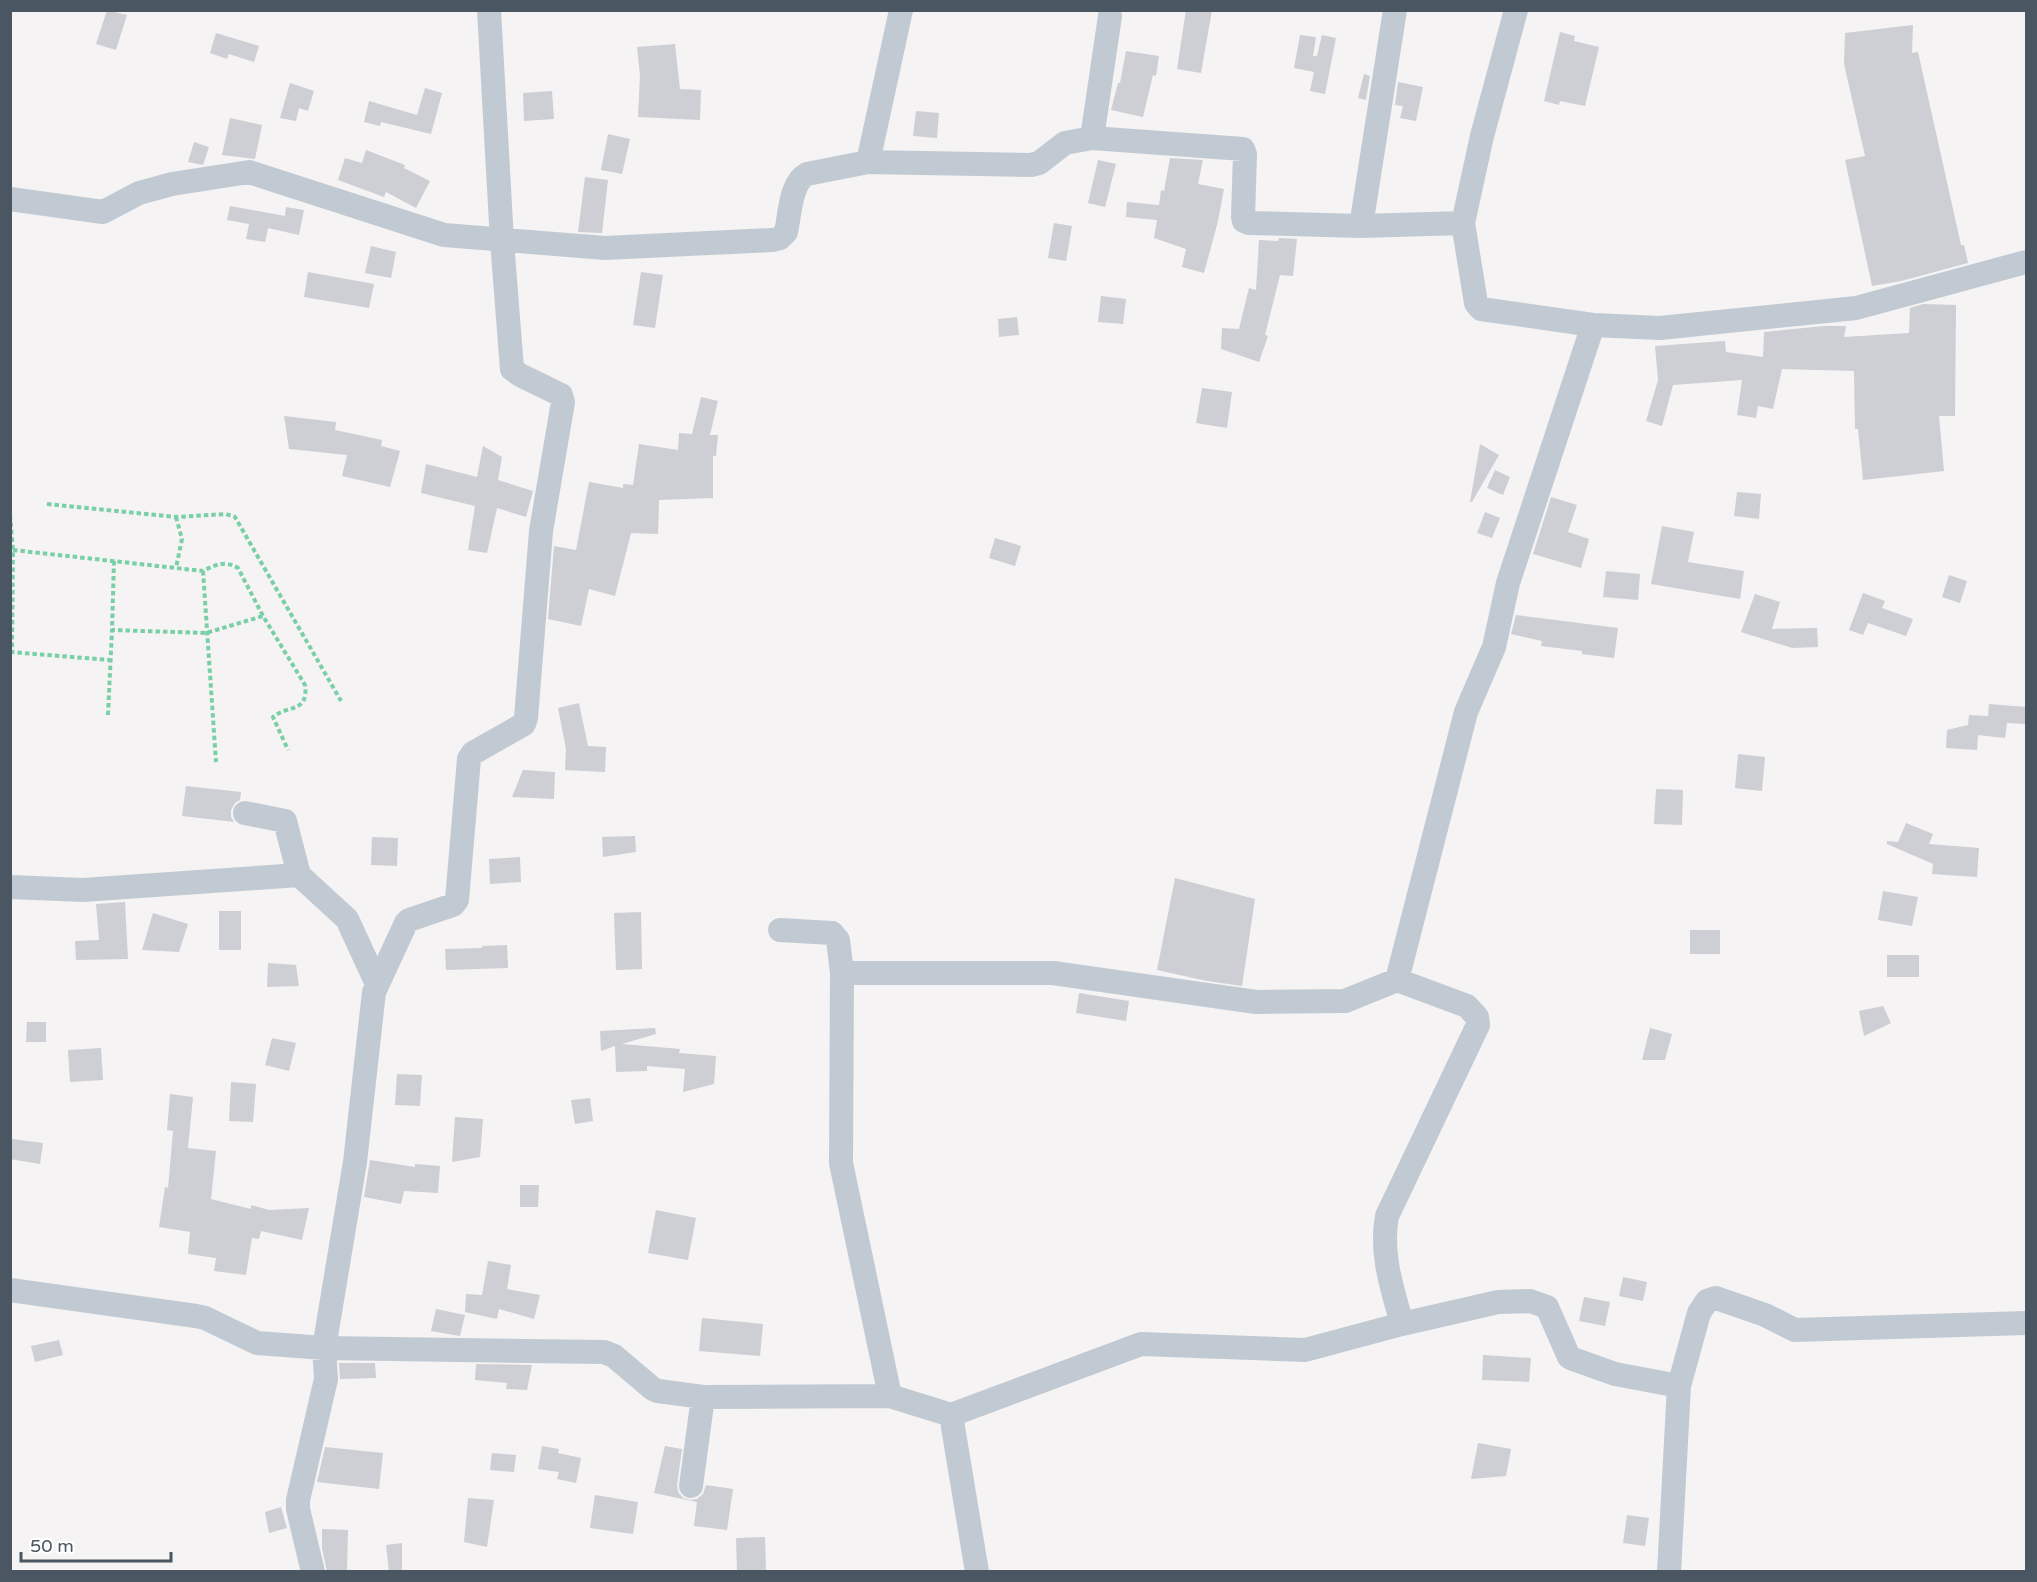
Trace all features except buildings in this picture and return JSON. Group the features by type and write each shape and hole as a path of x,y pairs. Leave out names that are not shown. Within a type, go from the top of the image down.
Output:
{"street":[{"path":"313,1572 298,1509 298,1500 326,1379 324,1348 355,1162 374,992 406,923 453,905 457,900 469,759 473,753 524,724 526,718 542,531 563,402 561,395 512,369 489,10"},
{"path":"868,162 901,10"},
{"path":"1361,226 1395,10"},
{"path":"1516,10 1482,136 1463,223 1476,303 1481,309 1593,325 1660,328 1857,308 2026,262"},
{"path":"1092,138 1110,16"},
{"path":"10,199 103,213 139,193 172,184 249,172 435,234 605,248 772,240 780,238 786,232 795,186 800,178 807,174 868,162 1031,165 1039,163 1065,143 1092,138 1243,149 1245,154 1243,217 1250,223 1361,226 1463,223"},
{"path":"1397,980 1466,712 1494,646 1508,583 1593,325"},
{"path":"245,813 285,821 299,875 347,919 376,984"},
{"path":"10,887 83,890 299,875"},
{"path":"780,930 832,933 838,940 842,973 841,1163 890,1396"},
{"path":"842,973 1053,973 1256,1002 1345,1001 1397,980 1467,1006 1477,1017 1478,1025 1387,1216 1386,1268 1402,1324"},
{"path":"10,1290 196,1316 205,1318 257,1343 324,1348 604,1352 614,1356 653,1389 703,1397 890,1396 951,1415 1141,1344 1305,1350 1402,1324 1498,1302 1530,1301 1547,1307 1569,1357 1615,1374 1679,1386"},
{"path":"1669,1572 1679,1386 1700,1313 1707,1301 1716,1298 1765,1315 1795,1330 2026,1323"},
{"path":"691,1486 703,1397"},
{"path":"951,1415 977,1572"}],"path":[{"path":"47,504 176,517 226,513 235,517 341,701"},
{"path":"10,515 13,550 11,652 110,660"},
{"path":"176,517 182,539 176,568"},
{"path":"13,550 203,571 216,564 226,563 238,568 263,616 305,685 306,696 303,702 273,717 288,750"},
{"path":"108,715 114,561"},
{"path":"203,571 216,762"},
{"path":"112,630 206,633 263,616"}]}
